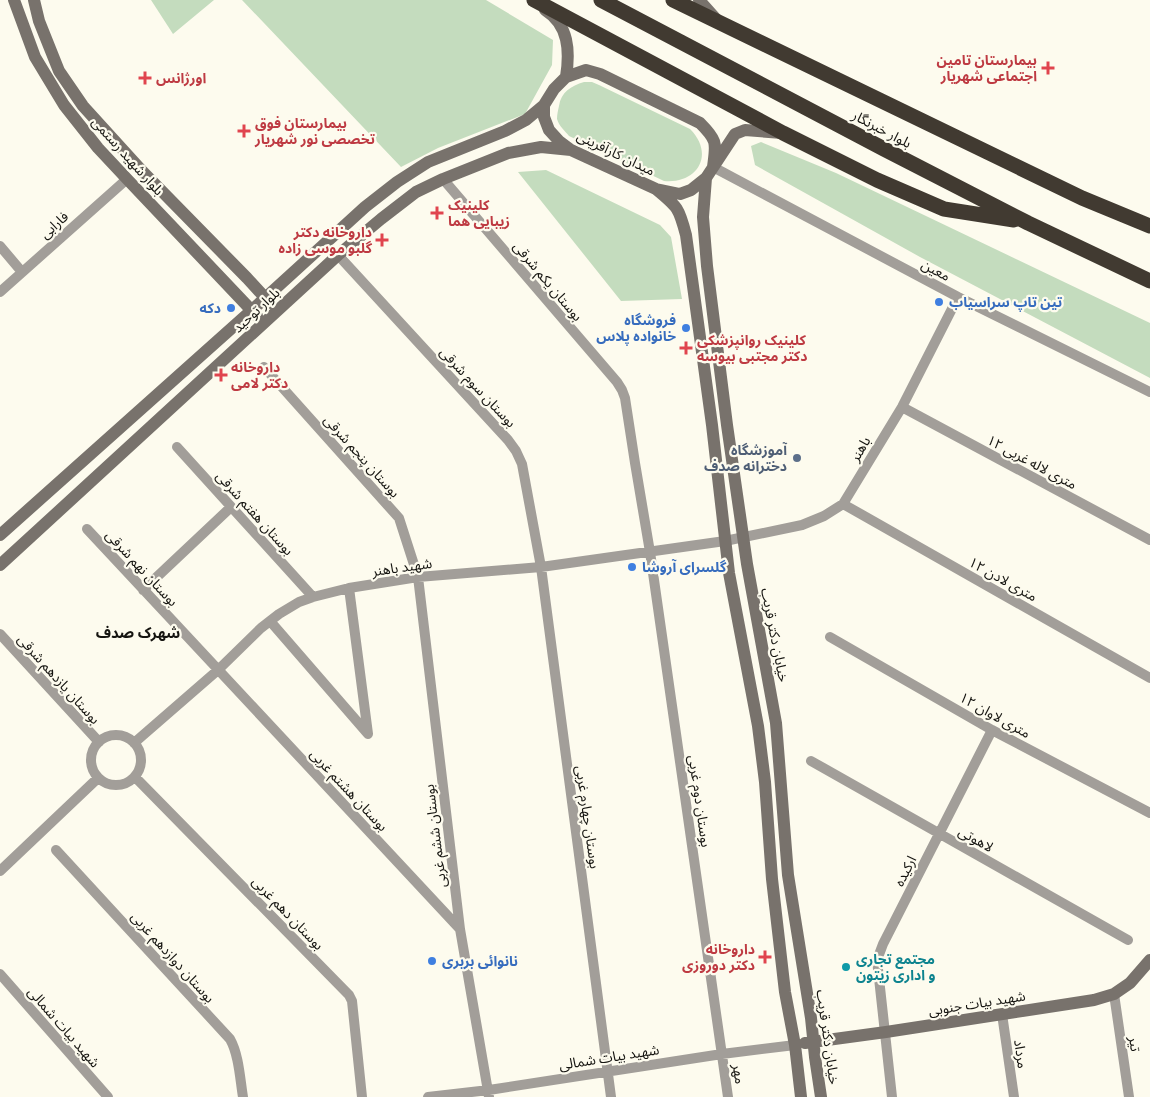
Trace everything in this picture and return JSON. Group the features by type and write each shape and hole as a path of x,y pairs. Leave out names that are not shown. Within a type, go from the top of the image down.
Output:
{"highway":[{"path":"532,0 783,133 878,180 944,209 1028,223"},
{"name":"بلوار خبرنگار","path":"601,0 1028,223 1150,281"},
{"name":"بلوار خبرنگار","path":"673,0 1082,198 1150,228"},
{"path":"1082,198 1150,216"}],"main road":[{"name":"بلوار شهید رستمی","path":"14,0 35,57 64,104 98,148 264,323"},
{"name":"بلوار شهید رستمی","path":"34,0 39,21 59,71 83,106 142,172 248,278 277,311"},
{"path":"532,0 552,14 563,28 568,49 566,77"},
{"path":"699,0 719,23"},
{"path":"544,105 554,89 566,77 586,70 600,74 700,123 710,133 716,144 709,172"},
{"name":"میدان کارآفرینی","path":"544,105 544,117 549,130 559,141 571,150 656,189 680,194 691,190 709,172"},
{"name":"بلوار توحید","path":"0,536 365,207 396,182 428,162 505,131 526,120 544,105"},
{"path":"709,172 735,134 745,130 783,133"},
{"name":"بلوار توحید","path":"0,565 338,255 380,219 416,192 508,153 541,147 571,150"},
{"name":"خیابان دکتر قریب","path":"709,172 703,217 707,266 746,564 776,723 788,875 811,1018 821,1097"},
{"path":"656,189 674,204 681,215 686,236 712,425 729,573 758,726 772,879 785,992 795,1045 801,1097"},
{"path":"236,292 242,294 247,292 248,278"},
{"name":"شهید بیات جنوبی","path":"795,1045 1094,1000 1114,994 1130,984 1150,960"}],"street":[{"name":"معین","path":"709,172 1150,392"},
{"name":"فارابی","path":"0,292 126,179"},
{"name":"بوستان یکم شرقی","path":"444,179 622,390 625,398 650,552"},
{"path":"0,246 22,272"},
{"name":"بوستان سوم شرقی","path":"338,255 516,451 522,464 541,567"},
{"name":"باهنر","path":"725,541 802,524 824,516 843,504 902,407 958,297"},
{"name":"بوستان پنجم شرقی","path":"264,367 399,518 418,578"},
{"name":"۱۲ متری لاله غربی","path":"902,407 1150,540"},
{"name":"بوستان هفتم شرقی","path":"177,447 313,597"},
{"name":"۱۲ متری لادن","path":"843,504 1150,678"},
{"path":"143,590 232,508"},
{"name":"بوستان نهم شرقی","path":"87,529 218,670"},
{"name":"شهید باهنر","path":"134,743 218,670 261,628 299,602 313,597 349,588 418,578 541,567 725,541"},
{"name":"بوستان دوم غربی","path":"650,552 722,1054"},
{"name":"بوستان چهارم غربی","path":"541,567 611,1097"},
{"name":"بوستان ششم غربی","path":"418,578 460,929 489,1094"},
{"path":"270,621 368,734 349,588"},
{"name":"بوستان یازدهم شرقی","path":"0,634 98,742"},
{"name":"۱۲ متری لاوان","path":"830,636 992,730 1150,813"},
{"name":"بوستان هشتم غربی","path":"218,670 460,929"},
{"name":"ارکیده","path":"892,1097 877,960 883,944 992,730"},
{"path":"113,735 128,738 134,743 141,756 141,763 135,777 129,782 113,786 105,783 93,772 91,756 98,742 113,735"},
{"name":"لاهوتی","path":"811,760 1128,940"},
{"name":"بوستان دهم غربی","path":"135,777 348,995 352,1001 362,1097"},
{"path":"0,871 98,778"},
{"name":"بوستان دوازدهم غربی","path":"56,850 230,1039 233,1045 243,1097"},
{"name":"شهید بیات شمالی","path":"0,974 108,1097"},
{"name":"تیر","path":"1114,994 1129,1097"},
{"name":"مرداد","path":"1002,1014 1014,1097"},
{"name":"شهید بیات شمالی","path":"428,1097 489,1094 608,1071 795,1045"},
{"name":"مهر","path":"722,1054 728,1097"}],"green space":[{"path":"151,0 214,0 173,34"},
{"path":"242,0 486,0 553,40 552,65 525,114 438,148 401,167"},
{"path":"584,82 592,82 599,85 690,129 701,148 702,157 699,166 686,178 676,181 664,181 569,136 557,119 560,101 567,90"},
{"path":"761,142 836,173 1150,323 1150,378 920,257 755,165 751,146"},
{"path":"546,170 660,225 671,237 682,299 621,301 518,172"}],"place":[{"name":"بیمارستان تامین اجتماعی شهریار","path":"1048,68"},
{"name":"اورژانس","path":"145,78"},
{"name":"بیمارستان فوق تخصصی نور شهریار","path":"244,131"},
{"name":"کلینیک زیبایی هما","path":"437,213"},
{"name":"داروخانه دکتر گلبو موسی زاده","path":"382,240"},
{"name":"تین تاپ سراسیاب","path":"939,302"},
{"name":"دکه","path":"231,308"},
{"name":"فروشگاه خانواده پلاس","path":"686,328"},
{"name":"کلینیک روانپزشکی دکتر مجتبی بیوسه","path":"686,348"},
{"name":"داروخانه دکتر لامی","path":"221,375"},
{"name":"آموزشگاه دخترانه صدف","path":"797,458"},
{"name":"گلسرای آروشا","path":"632,567"},
{"name":"داروخانه دکتر دوروزی","path":"765,957"},
{"name":"نانوائی بربری","path":"432,961"},
{"name":"مجتمع تجاری و اداری زیتون","path":"846,967"}],"district":[{"name":"شهرک صدف","path":"138,632"}]}
